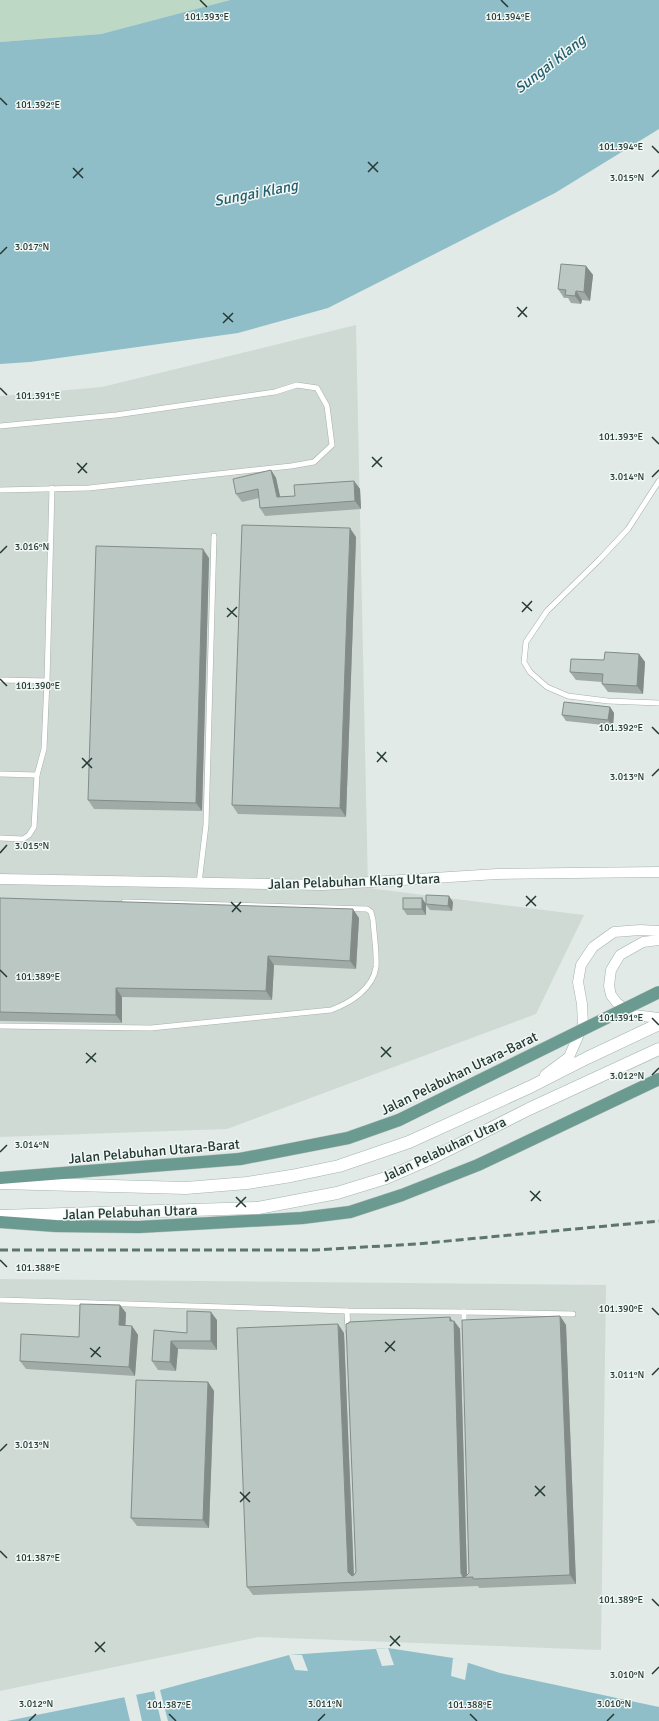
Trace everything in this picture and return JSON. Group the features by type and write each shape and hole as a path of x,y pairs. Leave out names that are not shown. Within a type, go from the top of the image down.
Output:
{"main road":[{"name":"Jalan Pelabuhan Utara-Barat","path":"0,1178 240,1160 348,1138 400,1120 659,992"},
{"name":"Jalan Pelabuhan Utara","path":"0,1183 186,1188 247,1183 339,1166 409,1142 659,1024"},
{"name":"Jalan Pelabuhan Utara","path":"0,1216 258,1208 337,1193 386,1178 434,1157 529,1109 659,1049"},
{"path":"0,1222 56,1226 139,1227 302,1218 350,1212 402,1195 478,1165 659,1079"}],"street":[{"name":"Jalan Pelabuhan Klang Utara","path":"0,879 323,885 497,874 659,872"},
{"path":"530,1086 569,1057 583,1025 582,1004 578,982 581,965 594,947 614,932 640,930 659,931"},
{"path":"659,940 643,942 620,955 611,970 609,986 611,995 617,1002 634,1015 659,1018"}],"lane":[{"path":"0,426 116,415 275,392 297,385 317,388 327,406 332,445 314,462 283,467 89,488 0,490"},
{"path":"659,481 628,529 547,611 526,642 524,662 530,672 547,687 568,696 608,701 659,703"},
{"path":"0,838 23,839 29,835 34,826 37,775 44,749 52,488"},
{"path":"199,883 206,825 214,536"},
{"path":"0,680 46,681"},
{"path":"0,774 37,775"},
{"path":"0,1026 151,1028 331,1010 356,999 373,978 376,967 373,920 371,912 368,909 116,902"},
{"path":"0,1300 348,1311 573,1314"},
{"path":"348,1311 348,1335"},
{"path":"464,1312 465,1335"}],"shaded area":[{"path":"356,325 368,888 584,915 536,1014 227,1129 0,1137 0,396 102,387"},
{"path":"0,1279 606,1285 601,1650 258,1637 0,1691"}],"green space":[{"path":"0,0 230,0 101,34 0,42"}],"water":[{"name":"Sungai Klang","path":"230,0 659,0 659,129 555,193 328,308 238,333 30,362 0,364 0,42 101,34"},
{"path":"388,1648 453,1658 500,1673 659,1707 659,1721 7,1721 160,1690 289,1655"}],"pier":[{"path":"388,1648 394,1665 382,1666 376,1649"},
{"path":"289,1655 302,1655 308,1671 295,1670"},
{"path":"453,1658 468,1662 465,1680 451,1676"},
{"path":"160,1688 168,1721 161,1721 154,1691 154,1689"},
{"path":"136,1692 142,1721 130,1721 124,1694"}],"building":[{"path":"561,264 586,266 584,292 576,291 575,296 565,295 566,290 558,289"},
{"path":"271,470 277,497 295,496 294,485 354,481 355,501 260,508 258,489 236,494 233,479"},
{"path":"242,525 350,528 340,808 232,805"},
{"path":"96,546 203,549 196,803 88,800"},
{"path":"605,652 639,654 637,686 602,684 603,674 570,672 571,659 604,660"},
{"path":"564,702 610,707 608,720 562,715"},
{"path":"426,895 449,896 448,906 426,904"},
{"path":"0,898 353,909 350,961 268,956 266,991 116,988 116,1015 0,1012"},
{"path":"403,898 422,898 422,909 403,909"},
{"path":"80,1304 120,1305 119,1325 132,1326 129,1367 20,1361 21,1334 79,1337"},
{"path":"187,1311 211,1312 211,1341 171,1341 170,1362 152,1361 154,1330 187,1333"},
{"path":"560,1316 570,1575 473,1579 473,1577 247,1587 237,1328 338,1324 348,1572 352,1576 356,1572 346,1324 349,1322 450,1317 450,1321 454,1321 461,1573 463,1577 465,1577 469,1573 462,1320"},
{"path":"136,1380 208,1382 203,1520 131,1518"}],"railway":[{"path":"0,1250 315,1250 416,1244 659,1221"}]}
